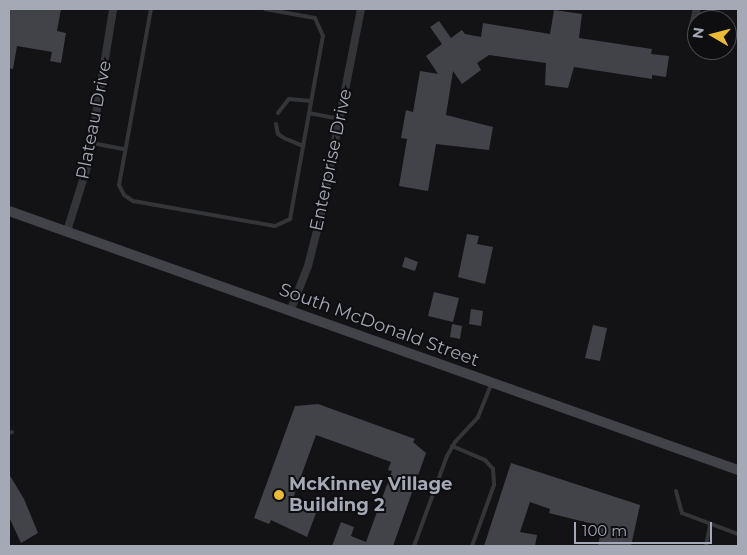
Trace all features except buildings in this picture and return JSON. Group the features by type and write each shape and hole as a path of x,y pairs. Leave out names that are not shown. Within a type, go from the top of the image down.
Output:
{"main road":[{"name":"South McDonald Street","path":"9,211 291,309 491,384 738,470"}],"street":[{"name":"Plateau Drive","path":"68,231 92,143 113,9"},
{"name":"Enterprise Drive","path":"291,309 308,266 340,119 361,9"}],"lane":[{"path":"151,9 124,149 119,185 124,195 133,202 275,226 290,219 323,36 322,25 316,18 265,9"},
{"path":"278,113 289,99 311,101"},
{"path":"309,113 340,119"},
{"path":"276,124 278,134 303,146"},
{"path":"92,143 124,149"},
{"path":"414,546 452,446 478,416 491,384"},
{"path":"452,446 485,460 494,469 494,485 472,546"},
{"path":"676,491 682,513 738,534"},
{"path":"706,546 710,525"}],"place":[{"name":"McKinney Village Building 2","path":"279,495"}]}
